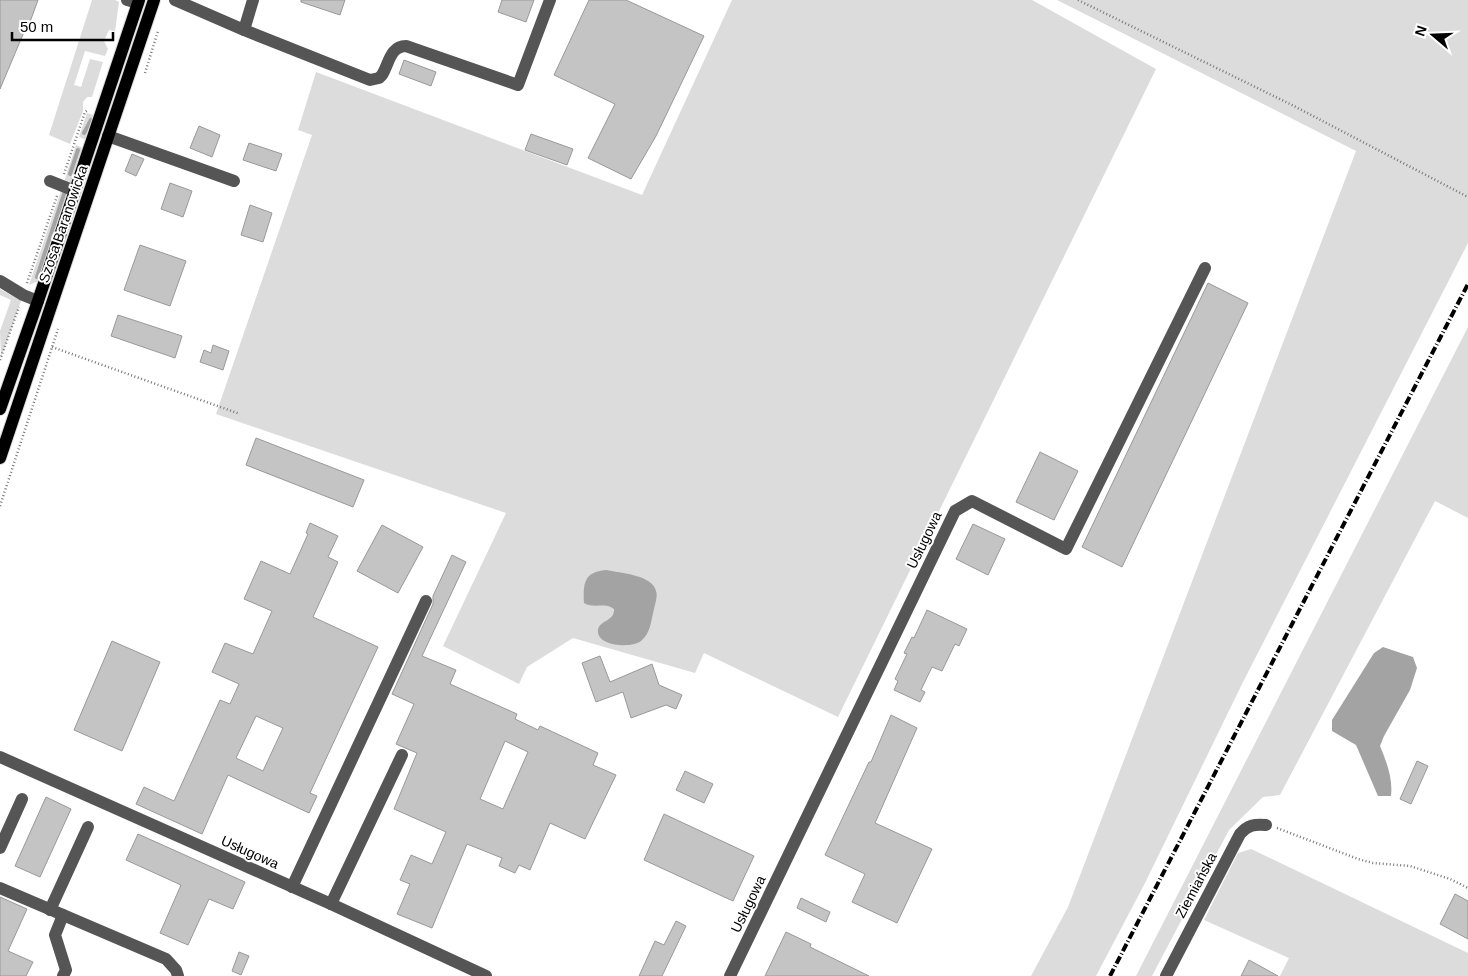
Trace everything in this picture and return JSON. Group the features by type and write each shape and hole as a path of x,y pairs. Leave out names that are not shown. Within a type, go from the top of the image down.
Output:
{"main road":[{"name":"Szosa Baranowicka","path":"2,453 154,0"},
{"name":"Szosa Baranowicka","path":"0,409 125,42 135,1"},
{"path":"125,42 138,46"},
{"path":"95,131 108,136"},
{"path":"75,191 88,196"},
{"path":"51,261 65,266"},
{"path":"38,300 52,304"},
{"path":"2,453 3,431 42,312 38,300"}],"street":[{"path":"244,30 253,0"},
{"path":"181,1 244,30 370,80 382,76 394,51 397,48 406,46 518,85 550,0"},
{"path":"108,136 234,181"},
{"path":"50,181 75,191"},
{"name":"Usługowa","path":"730,976 955,511 972,501 1066,549 1205,268"},
{"path":"0,281 23,295 38,300"},
{"path":"292,887 426,601"},
{"path":"331,904 402,755"},
{"name":"Usługowa","path":"0,757 331,904 486,976"},
{"path":"0,848 22,799"},
{"name":"Ziemiańska","path":"1166,976 1240,834 1246,828 1255,824 1266,825"},
{"path":"50,910 88,827"},
{"path":"0,888 166,959 176,970 178,976"},
{"path":"63,915 55,935 66,970 63,976"}],"path":[{"path":"1078,0 1292,105 1468,197"},
{"path":"39,342 240,414"},
{"path":"1266,825 1358,859 1373,863 1410,866 1450,879 1468,888"}],"shaded area":[{"path":"92,0 115,0 119,2 115,31 109,30 104,41 108,49 105,56 85,51 74,85 81,87 90,59 103,62 92,97 87,97 83,102 83,111 70,144 49,135"},
{"path":"732,0 1032,0 1156,69 838,717 704,653 695,673 573,638 527,667 519,684 443,646 506,513 216,414 312,135 298,130 316,72 642,195"},
{"path":"1057,0 1468,0 1468,243 1243,682 1145,883 1096,976 1031,976 1068,907 1356,151"},
{"path":"87,113 93,115 90,137 84,139 79,137"},
{"path":"76,145 81,147 84,153 71,182 67,184 64,182"},
{"path":"61,191 67,195 41,280 29,285"},
{"path":"0,289 21,301 1,358 0,331 11,300 0,295"},
{"path":"1468,327 1468,518 1435,501 1280,795 1263,797 1229,830 1152,976 1136,976"},
{"path":"606,570 643,578 654,586 657,595 649,630 644,638 637,643 617,645 604,641 600,637 598,628 612,616 614,609 607,606 584,603 586,580 593,573"},
{"path":"1383,647 1413,657 1417,668 1410,690 1380,746 1390,777 1391,796 1378,796 1356,745 1332,731 1332,720 1374,653"},
{"path":"1251,849 1468,953 1468,976 1280,976 1289,958 1204,920 1238,853"}],"building":[{"path":"0,0 38,0 26,33 24,32 0,89"},
{"path":"301,0 345,0 340,15 301,2"},
{"path":"502,0 534,0 526,22 498,12"},
{"path":"589,0 626,0 704,36 656,136 631,179 588,158 615,104 554,75"},
{"path":"404,60 436,72 431,86 399,74"},
{"path":"199,126 220,135 212,157 190,148"},
{"path":"531,134 573,149 567,165 525,150"},
{"path":"249,143 282,154 276,171 243,160"},
{"path":"132,154 144,159 136,176 125,171"},
{"path":"170,183 192,191 183,217 161,209"},
{"path":"250,205 272,213 263,242 241,235"},
{"path":"140,245 186,261 170,306 124,290"},
{"path":"1208,283 1248,303 1122,567 1082,547"},
{"path":"118,315 182,336 175,358 111,336"},
{"path":"213,345 229,351 223,370 200,362 204,350 211,353"},
{"path":"256,438 364,480 353,507 246,465"},
{"path":"1040,452 1078,471 1054,520 1016,502"},
{"path":"310,523 338,536 328,557 338,562 313,617 378,647 310,793 317,796 309,813 228,775 202,834 136,804 144,787 174,801 220,700 230,704 239,684 212,672 225,643 253,654 272,611 244,599 261,561 290,574 308,534 306,533","holes":["256,716 283,728 263,771 236,758"]},
{"path":"973,524 1005,539 988,575 956,559"},
{"path":"382,525 423,547 398,593 357,571"},
{"path":"452,555 466,562 422,656 456,670 450,684 517,714 515,719 538,730 540,726 598,753 593,765 616,775 585,839 550,823 530,870 519,865 515,873 499,866 502,858 467,844 432,928 397,914 410,884 400,880 411,855 432,864 446,832 394,809 417,753 396,744 414,704 392,694 433,604 433,596","holes":["505,741 528,752 503,809 480,799"]},
{"path":"927,610 967,629 959,646 955,644 942,671 932,667 921,690 925,692 920,702 894,690 898,681 895,679 907,654 904,653 912,637 914,638"},
{"path":"112,641 160,662 122,751 74,730"},
{"path":"600,656 610,682 652,664 659,685 682,695 676,709 666,705 631,718 623,692 596,702 582,663"},
{"path":"891,715 917,728 875,823 932,849 897,923 852,902 865,874 825,855 869,762 871,762"},
{"path":"1417,761 1428,766 1411,804 1400,799"},
{"path":"685,771 713,784 704,803 676,790"},
{"path":"46,797 71,809 40,877 15,866"},
{"path":"664,814 754,856 733,901 644,860"},
{"path":"138,834 245,882 233,909 209,899 188,945 160,933 181,885 126,860"},
{"path":"1455,894 1468,901 1468,939 1440,924"},
{"path":"0,897 27,909 8,951 33,962 26,976 0,976"},
{"path":"801,898 830,912 826,922 797,908"},
{"path":"676,921 686,926 662,976 639,976 655,941 664,945"},
{"path":"786,932 811,944 810,947 869,976 765,976"},
{"path":"239,952 249,956 241,975 232,971"},
{"path":"1249,960 1278,976 1241,976"}],"waterway":[{"path":"84,133 91,120"},
{"path":"70,174 78,150"},
{"path":"37,277 64,194"}],"railway":[{"path":"1110,976 1468,284"}]}
